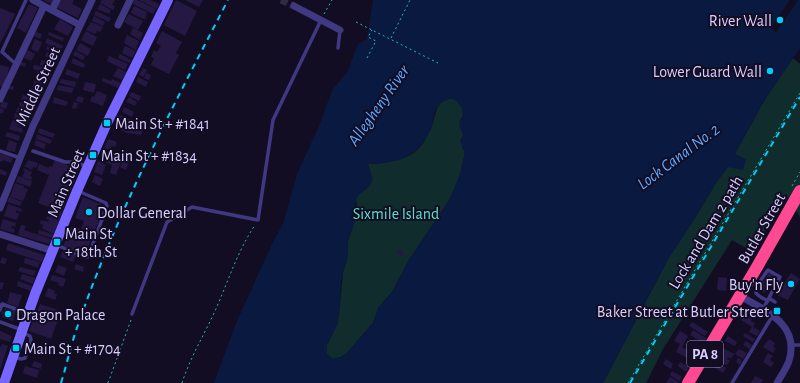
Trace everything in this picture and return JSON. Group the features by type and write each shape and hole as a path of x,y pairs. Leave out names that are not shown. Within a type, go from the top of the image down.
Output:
{"highway":[{"name":"Butler Street","path":"688,383 740,296 763,273 766,250 800,191"}],"main road":[{"name":"Main Street","path":"3,380 28,313 87,166 168,0"}],"street":[{"path":"33,0 80,25"},
{"path":"52,10 57,0"},
{"name":"Middle Street","path":"0,208 33,126 92,0"},
{"path":"118,26 130,0"},
{"path":"0,100 44,6"},
{"path":"294,6 340,30"},
{"path":"0,234 54,248"},
{"path":"740,296 773,315 786,328 791,339 788,362 777,383"}],"lane":[{"path":"16,64 1,52 26,0"},
{"path":"132,314 167,222 192,207 258,220 273,120 321,20"},
{"path":"338,48 340,30"},
{"path":"0,151 20,158"},
{"path":"33,151 65,162 74,162 87,166"},
{"path":"54,248 83,257 88,257 107,206 106,203 77,191"},
{"path":"763,310 768,299 780,277 768,270 763,273 761,284 756,291 757,294 768,299 775,302"},
{"path":"772,281 777,284"},
{"path":"768,288 772,292"},
{"path":"0,310 2,304 28,313"},
{"path":"732,383 773,315"},
{"path":"0,322 22,331"},
{"path":"791,345 800,345"}],"path":[{"path":"321,20 332,0"},
{"path":"390,39 410,0"},
{"path":"356,22 438,63"},
{"path":"367,58 376,41 368,37 372,30"},
{"name":"Lock and Dam 2 path","path":"628,383 800,93"},
{"path":"798,176 800,172"},
{"path":"182,383 186,371 215,311 239,252 258,220"},
{"path":"108,383 122,348 132,314"}],"green space":[{"path":"793,58 800,64 800,217 786,194 753,252 732,240 663,349 646,383 603,383 668,259 717,181 728,167 746,160 735,154 767,96"},
{"name":"Sixmile Island","path":"451,98 457,101 462,108 463,115 460,121 463,135 462,147 464,150 464,157 460,175 450,199 409,260 392,292 378,308 373,323 347,353 341,357 333,359 327,354 327,345 337,325 343,272 347,261 348,242 357,205 356,199 360,193 368,187 371,181 368,165 370,163 373,164 398,160 409,156 414,152 421,146 427,136 439,105"}],"water":[{"path":"373,0 790,0 771,28 776,32 798,0 800,0 800,48 767,96 735,154 746,160 743,170 728,167 717,181 668,259 603,383 214,383 236,323 273,242 283,224 297,174 319,126 332,90 348,71 357,45 367,39","holes":["451,98 457,101 462,108 463,115 459,125 463,135 460,141 464,150 464,157 460,175 450,199 409,260 392,292 378,308 373,323 347,353 341,357 333,359 327,354 327,345 337,325 341,282 347,261 348,242 357,214 356,199 360,193 369,187 372,181 368,165 370,163 376,164 396,161 410,155 426,139 436,108 444,101"]}],"pier":[{"name":"River Wall","path":"790,0 792,1 773,28 776,29 795,0 798,0 776,32 771,28"}],"building":[{"path":"43,0 56,0 53,5"},
{"path":"59,0 74,0 72,4 82,9 78,18 55,7"},
{"path":"102,0 115,0 112,5 115,6 113,10 100,3"},
{"path":"134,0 156,9 153,14 133,4"},
{"path":"139,0 150,0 159,4 157,9"},
{"path":"176,0 197,11 185,36 164,25"},
{"path":"185,0 203,0 199,7"},
{"path":"29,4 38,8 26,33 17,28"},
{"path":"100,4 111,10 109,14 97,9"},
{"path":"134,6 147,12 145,20 131,13"},
{"path":"0,8 15,14 0,44"},
{"path":"96,11 111,18 109,22 94,15"},
{"path":"129,14 143,21 138,30 124,22"},
{"path":"94,16 105,22 103,26 92,21"},
{"path":"60,19 73,27 68,36 54,29"},
{"path":"91,22 103,27 100,32 97,31 95,34 86,30"},
{"path":"133,28 143,33 140,40 130,34"},
{"path":"86,31 97,37 93,46 81,40"},
{"path":"162,31 182,42 176,53 179,55 169,74 151,65 154,58 151,57 154,50 157,52 161,46 156,43"},
{"path":"35,32 42,34 40,39 34,36"},
{"path":"49,32 64,38 63,41 48,35"},
{"path":"127,35 139,41 136,50 124,43"},
{"path":"47,38 63,46 61,50 45,43"},
{"path":"35,39 42,42 38,52 31,49"},
{"path":"80,43 91,49 88,56 76,50"},
{"path":"47,46 60,52 58,55 46,49"},
{"path":"125,46 136,51 132,58 122,53"},
{"path":"27,50 35,54 31,61 24,58"},
{"path":"75,51 85,56 83,60 73,55"},
{"path":"47,52 56,57 53,63 47,60 48,58 45,56"},
{"path":"120,54 131,60 130,63 118,58"},
{"path":"109,56 128,64 125,70 107,61"},
{"path":"73,58 85,64 84,68 71,63"},
{"path":"41,60 53,63 51,68 40,65"},
{"path":"21,62 26,63 25,67 20,65"},
{"path":"0,65 9,67 7,78 3,87 0,86"},
{"path":"34,65 51,69 50,74 33,69"},
{"path":"118,68 126,72 122,80 113,76"},
{"path":"143,68 147,70 143,77 139,75"},
{"path":"67,69 80,74 78,79 65,74"},
{"path":"37,73 50,76 47,81 35,77"},
{"path":"146,73 151,75 149,80 144,78"},
{"path":"138,77 148,82 146,87 136,82"},
{"path":"103,78 111,81 112,79 121,83 118,88 102,81"},
{"path":"38,79 46,82 42,91 32,87 35,80 37,81"},
{"path":"61,79 76,82 75,87 60,83"},
{"path":"85,82 96,84 94,93 83,90"},
{"path":"9,85 14,87 13,90 8,89"},
{"path":"58,85 74,88 72,93 57,90"},
{"path":"28,88 41,92 39,98 27,93"},
{"path":"97,91 107,95 103,106 90,101 92,96 94,97"},
{"path":"131,92 141,96 139,101 129,96"},
{"path":"23,95 36,99 35,104 21,100"},
{"path":"78,96 84,98 82,103 76,101"},
{"path":"54,97 68,102 66,106 53,103"},
{"path":"129,97 137,102 135,106 126,102"},
{"path":"2,101 8,103 6,109 0,107"},
{"path":"20,102 34,105 33,110 19,106"},
{"path":"74,102 78,103 76,109 72,108"},
{"path":"18,107 32,111 30,117 16,112"},
{"path":"124,107 134,112 132,117 122,112"},
{"path":"0,108 4,109 2,114 0,113"},
{"path":"15,113 29,118 28,123 14,119"},
{"path":"120,115 145,126 141,135 127,133 114,127"},
{"path":"13,120 27,124 25,128 11,124"},
{"path":"11,124 23,129 22,133 9,129"},
{"path":"39,128 55,134 53,138 38,133"},
{"path":"7,132 20,136 19,141 5,136"},
{"path":"37,134 52,140 50,144 36,139"},
{"path":"108,139 117,142 115,147 112,146 110,151 104,148"},
{"path":"9,140 17,143 15,152 6,150"},
{"path":"36,140 46,144 44,149 34,145"},
{"path":"0,153 13,158 11,163 3,160 2,162 0,161"},
{"path":"108,157 121,162 116,175 110,173 112,165 106,163"},
{"path":"28,160 38,163 36,168 33,167 32,170 24,166"},
{"path":"55,160 74,168 75,164 80,166 62,212 38,203 49,175 37,170 39,164 49,168 49,166 52,167"},
{"path":"123,160 129,162 126,170 120,167"},
{"path":"98,161 106,165 102,175 94,172"},
{"path":"24,168 32,172 30,176 32,177 31,180 22,177 25,171 23,170"},
{"path":"0,169 7,172 6,176 0,174"},
{"path":"95,175 103,179 100,186 92,182"},
{"path":"18,176 32,181 30,187 16,182"},
{"path":"15,183 28,189 23,201 10,197"},
{"path":"9,197 22,202 20,206 7,202"},
{"path":"83,197 105,206 85,255 63,246 72,226 81,229 84,221 75,218"},
{"path":"8,204 22,209 21,212 16,210 19,214 17,220 4,216"},
{"path":"50,208 62,213 54,234 42,228 43,225 40,224 41,220 48,222 49,220 46,219 47,216 50,217 51,215 48,213"},
{"path":"3,219 16,223 15,227 12,226 11,228 15,229 14,233 0,229"},
{"path":"21,225 26,226 24,230 51,239 49,244 18,235"},
{"path":"39,230 53,234 52,238 38,234"},
{"path":"8,243 44,255 42,262 6,250"},
{"path":"399,249 404,253 402,256 397,252"},
{"path":"63,251 76,256 73,262 60,257"},
{"path":"2,257 7,259 5,264 0,263"},
{"path":"25,258 40,262 38,268 24,263"},
{"path":"76,264 84,267 83,272 74,269"},
{"path":"58,265 67,268 64,276 55,272"},
{"path":"20,267 36,271 34,276 18,271"},
{"path":"769,272 776,276 765,293 759,289"},
{"name":"Buy'n Fly","path":"791,273 800,279 788,300 777,295"},
{"path":"22,274 35,278 33,284 20,279"},
{"path":"52,275 66,279 63,287 58,285 59,283 50,280"},
{"path":"718,277 727,278 726,291 717,290"},
{"path":"18,281 32,286 31,291 17,286"},
{"path":"0,282 4,283 2,289 0,289"},
{"path":"48,288 55,291 54,293 57,295 55,300 45,296"},
{"path":"10,292 22,295 18,307 7,303"},
{"path":"40,304 61,311 51,339 29,331"},
{"name":"Dragon Palace","path":"5,308 16,311 13,321 2,317 2,311 4,312"},
{"path":"744,315 752,319 751,321 755,323 753,327 760,331 757,336 749,332 752,327 741,320"},
{"path":"692,322 708,332 705,336 689,326"},
{"path":"693,330 706,338 703,343 690,335"},
{"path":"0,331 12,336 10,342 0,339"},
{"path":"680,331 688,336 682,347 694,354 691,360 676,352 680,344 674,341"},
{"path":"745,333 755,339 753,342 743,336"},
{"path":"728,336 737,342 735,346 725,341"},
{"path":"769,339 775,343 773,347 776,348 773,353 763,347"},
{"path":"746,341 752,345 750,349 743,345"},
{"path":"2,344 8,346 0,370 0,347"},
{"path":"723,348 734,354 731,359 728,357 727,359 730,361 727,365 724,364 723,366 726,368 723,373 712,366"},
{"path":"739,349 747,353 743,359 735,354"},
{"path":"768,353 773,356 770,360 774,363 771,367 763,362"},
{"path":"738,358 742,360 740,365 736,362"},
{"path":"666,359 673,364 671,369 663,364"},
{"path":"34,361 42,364 41,369 32,366"},
{"path":"680,362 689,367 686,372 678,366"},
{"path":"25,366 39,370 37,378 23,373"},
{"path":"672,371 682,377 679,381 670,375"},
{"path":"755,376 763,380 761,383 751,383"},
{"path":"670,377 680,383 666,383"}],"tunnel":[{"path":"281,0 294,6"}],"railway":[{"path":"61,383 76,332 93,283 110,241 147,160 228,0"},
{"path":"630,383 800,97"}],"place":[{"name":"River Wall","path":"780,20"},
{"name":"Lower Guard Wall","path":"770,71"},
{"name":"Main St + #1841","path":"107,123"},
{"name":"Main St + #1834","path":"93,155"},
{"name":"Dollar General","path":"89,212"},
{"name":"Main St + 18th St","path":"57,242"},
{"name":"Buy'n Fly","path":"791,284"},
{"name":"Baker Street at Butler Street","path":"777,311"},
{"name":"Dragon Palace","path":"8,314"},
{"name":"Main St + #1704","path":"16,348"}],"water label":[{"name":"Allegheny River","path":"378,105"},
{"name":"Lock Canal No. 2","path":"678,156"}]}
